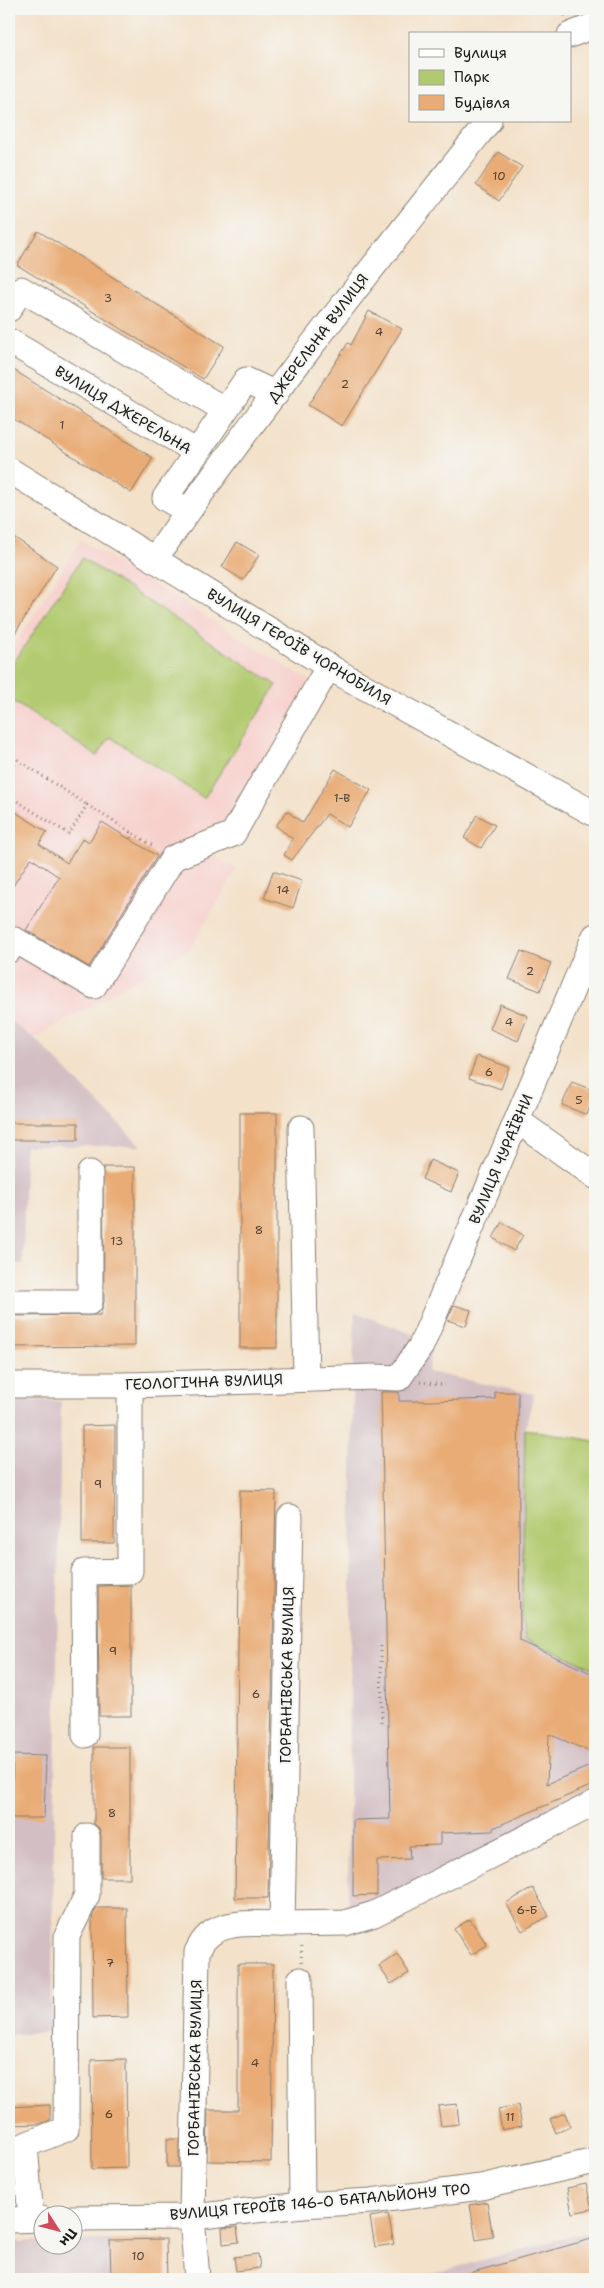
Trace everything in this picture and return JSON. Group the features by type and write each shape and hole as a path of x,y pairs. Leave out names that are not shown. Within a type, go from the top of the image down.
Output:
{"street":[{"path":"572,34 595,25"},
{"name":"ДЖЕРЕЛЬНА ВУЛИЦЯ","path":"154,560 326,324 487,122"},
{"path":"9,309 21,289 225,410"},
{"name":"ВУЛИЦЯ ДЖЕРЕЛЬНА","path":"9,341 197,452 165,498 188,511"},
{"path":"197,452 246,380 276,394"},
{"name":"ВУЛИЦЯ ГЕРОЇВ ЧОРНОБИЛЯ","path":"9,470 329,666 595,814"},
{"path":"9,950 15,940 94,986 173,858 233,834 329,666"},
{"name":"ВУЛИЦЯ ЧУРАЇВНИ","path":"399,1378 421,1346 595,936"},
{"path":"518,1121 595,1176"},
{"path":"301,1128 306,1379"},
{"path":"9,1302 90,1302 90,1174"},
{"name":"ГЕОЛОГІЧНА ВУЛИЦЯ","path":"9,1385 130,1385 374,1377 399,1378"},
{"path":"85,1735 84,1572 130,1571 130,1385"},
{"name":"ГОРБАНІВСЬКА ВУЛИЦЯ","path":"290,1517 293,1924"},
{"name":"ГОРБАНІВСЬКА ВУЛИЦЯ","path":"197,2279 192,2217 197,1952 206,1937 222,1928 237,1925 345,1924 374,1914 595,1804"},
{"path":"27,2219 17,2145 66,2129 67,1936 87,1895 87,1836"},
{"path":"300,1980 302,2205"},
{"name":"ВУЛИЦЯ ГЕРОЇВ 146-О БАТАЛЬЙОНУ ТРО","path":"82,2218 192,2217 302,2205 371,2201 481,2187 595,2161"}],"path":[{"path":"9,754 173,858"},
{"path":"9,773 17,760"},
{"path":"9,796 68,834 87,805"},
{"path":"130,831 131,840"},
{"path":"381,1646 382,1723"},
{"path":"293,1924 300,1980"}],"shaded area":[{"path":"81,540 310,681 210,853 237,869 190,949 34,1039 9,1020 9,654"},
{"path":"9,1020 35,1039 141,1146 25,1146 23,1264 9,1264"},
{"path":"355,1312 417,1336 432,1346 428,1372 534,1394 525,1429 522,1618 525,1639 595,1669 595,1794 348,1915 353,1370"},
{"path":"9,1400 61,1401 51,2032 9,2035"},
{"path":"595,2230 595,2279 412,2279"},
{"path":"110,2240 111,2279 9,2279 9,2242 32,2241 32,2256 82,2256 82,2241"}],"green space":[{"path":"82,558 277,685 204,798 110,737 97,756 9,699 9,670"},
{"path":"525,1429 595,1441 595,1669 525,1639 522,1618"}],"building":[{"path":"498,152 522,167 499,201 476,185"},
{"path":"38,231 224,346 203,379 17,265"},
{"path":"369,311 402,329 342,426 308,405 348,343 351,345"},
{"path":"9,367 153,458 131,493 9,416"},
{"path":"9,534 57,566 9,643"},
{"path":"237,542 259,555 243,580 222,567"},
{"path":"335,769 371,790 348,827 327,814 292,860 284,855 293,839 276,826 287,811 303,823"},
{"path":"9,808 47,832 39,844 67,863 83,838 89,842 102,822 157,856 89,967 26,930 59,877 31,858 9,892"},
{"path":"477,815 495,825 481,848 464,838"},
{"path":"273,871 302,881 293,908 264,898"},
{"path":"521,951 551,963 540,991 509,979"},
{"path":"500,1004 528,1016 518,1041 490,1029"},
{"path":"477,1056 509,1067 501,1089 469,1078"},
{"path":"572,1082 595,1091 587,1115 562,1105"},
{"path":"240,1113 277,1113 277,1348 240,1348"},
{"path":"9,1123 78,1123 78,1140 9,1140"},
{"path":"430,1160 459,1173 451,1192 422,1179"},
{"path":"103,1167 135,1167 135,1346 9,1347 9,1316 100,1315 104,1302"},
{"path":"502,1222 523,1235 514,1251 493,1238"},
{"path":"454,1305 471,1310 466,1326 447,1320"},
{"path":"381,1392 399,1392 399,1401 430,1401 495,1399 495,1392 518,1392 520,1641 595,1675 595,1754 549,1734 547,1784 590,1766 595,1784 493,1828 493,1831 440,1833 440,1845 409,1846 410,1859 377,1860 377,1895 353,1896 353,1820 390,1819"},
{"path":"115,1425 114,1543 82,1543 82,1426"},
{"path":"240,1490 276,1491 268,1898 235,1898"},
{"path":"131,1585 131,1716 99,1716 98,1586"},
{"path":"94,1747 130,1747 130,1878 101,1878 101,1836 99,1828 94,1824"},
{"path":"13,1755 46,1756 44,1818 11,1818"},
{"path":"533,1888 549,1916 522,1931 506,1903"},
{"path":"96,1908 127,1908 128,2017 93,2018 92,1918"},
{"path":"470,1919 487,1945 471,1955 454,1929"},
{"path":"397,1954 409,1973 391,1984 379,1966"},
{"path":"238,1964 273,1964 271,2162 207,2161 208,2110 238,2110"},
{"path":"126,2059 127,2168 92,2169 91,2060"},
{"path":"457,2104 459,2124 441,2126 438,2106"},
{"path":"50,2105 50,2120 39,2124 9,2125 9,2107"},
{"path":"518,2105 522,2126 502,2130 498,2109"},
{"path":"565,2113 570,2127 556,2133 550,2119"},
{"path":"167,2139 179,2139 179,2167 167,2167"},
{"path":"586,2184 592,2209 572,2213 567,2188"},
{"path":"487,2202 493,2237 476,2240 470,2205"},
{"path":"388,2214 394,2244 375,2247 370,2217"},
{"path":"237,2227 239,2242 223,2244 222,2228"},
{"path":"595,2238 595,2279 462,2279 462,2275"},
{"path":"166,2239 167,2279 111,2279 110,2240"},
{"path":"258,2254 260,2268 236,2271 234,2257"}]}
